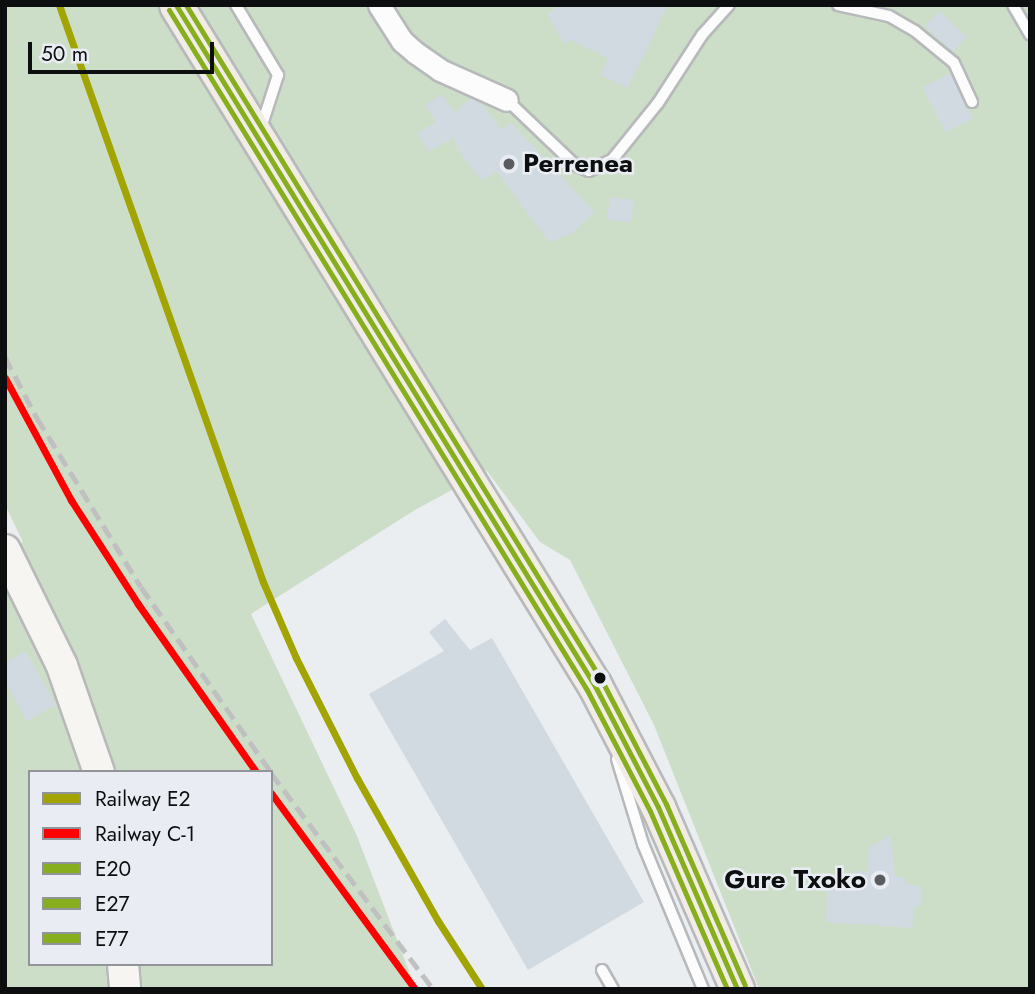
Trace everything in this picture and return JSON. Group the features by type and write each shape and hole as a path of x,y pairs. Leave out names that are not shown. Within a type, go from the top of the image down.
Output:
{"main road":[{"path":"176,5 595,686 658,807 737,989"},
{"path":"5,550 62,666 98,770"},
{"path":"124,966 125,989"}],"street":[{"path":"379,5 402,41 432,64 507,100"}],"lane":[{"path":"236,5 278,75 258,138"},
{"path":"507,100 575,166 589,171 612,160 658,103 702,35 729,5"},
{"path":"838,5 889,16 915,31 954,63 972,102"},
{"path":"1013,5 1030,34"},
{"path":"595,686 643,844 703,989"},
{"path":"601,971 613,989"}],"green space":[{"path":"5,5 1030,5 1030,989 759,989 654,725 570,560 540,542 487,471 415,510 251,614 357,836 416,989 5,989 5,550 23,542 5,505"}],"building":[{"path":"561,5 668,5 628,88 600,75 608,58 571,40 564,44 547,14"},
{"path":"939,11 967,37 952,52 925,26"},
{"path":"950,73 973,118 946,133 922,87"},
{"name":"Perrenea","path":"442,94 454,112 471,98 481,103 501,129 511,122 594,212 571,234 549,242 496,171 483,181 463,158 453,138 428,152 417,133 436,122 425,105"},
{"path":"610,197 634,200 631,223 607,220"},
{"path":"445,619 470,650 492,638 644,902 528,970 369,694 444,651 429,632"},
{"path":"26,651 56,705 27,721 5,681 5,663"},
{"name":"Gure Txoko","path":"891,835 895,877 905,878 905,883 922,887 921,906 914,906 912,928 826,922 827,883 855,884 856,871 867,872 869,847"}],"railway":[{"path":"5,357 37,418 141,587 270,770"},
{"path":"273,776 433,989"}],"rail line":[{"name":"E2","path":"59,5 263,582 296,658 357,778 438,921 482,989"},
{"name":"C-1","path":"5,378 71,500 138,604 255,770"},
{"name":"C-1","path":"273,796 415,989"}],"transit line":[{"name":"E20","path":"176,5 595,686 658,807 737,989"},
{"name":"E77","path":"186,5 602,681 666,804 745,986"},
{"name":"E27","path":"169,10 587,690 650,811 727,989"}],"place":[{"name":"Perrenea","path":"509,164"},
{"name":"Gure Txoko","path":"880,880"}]}
